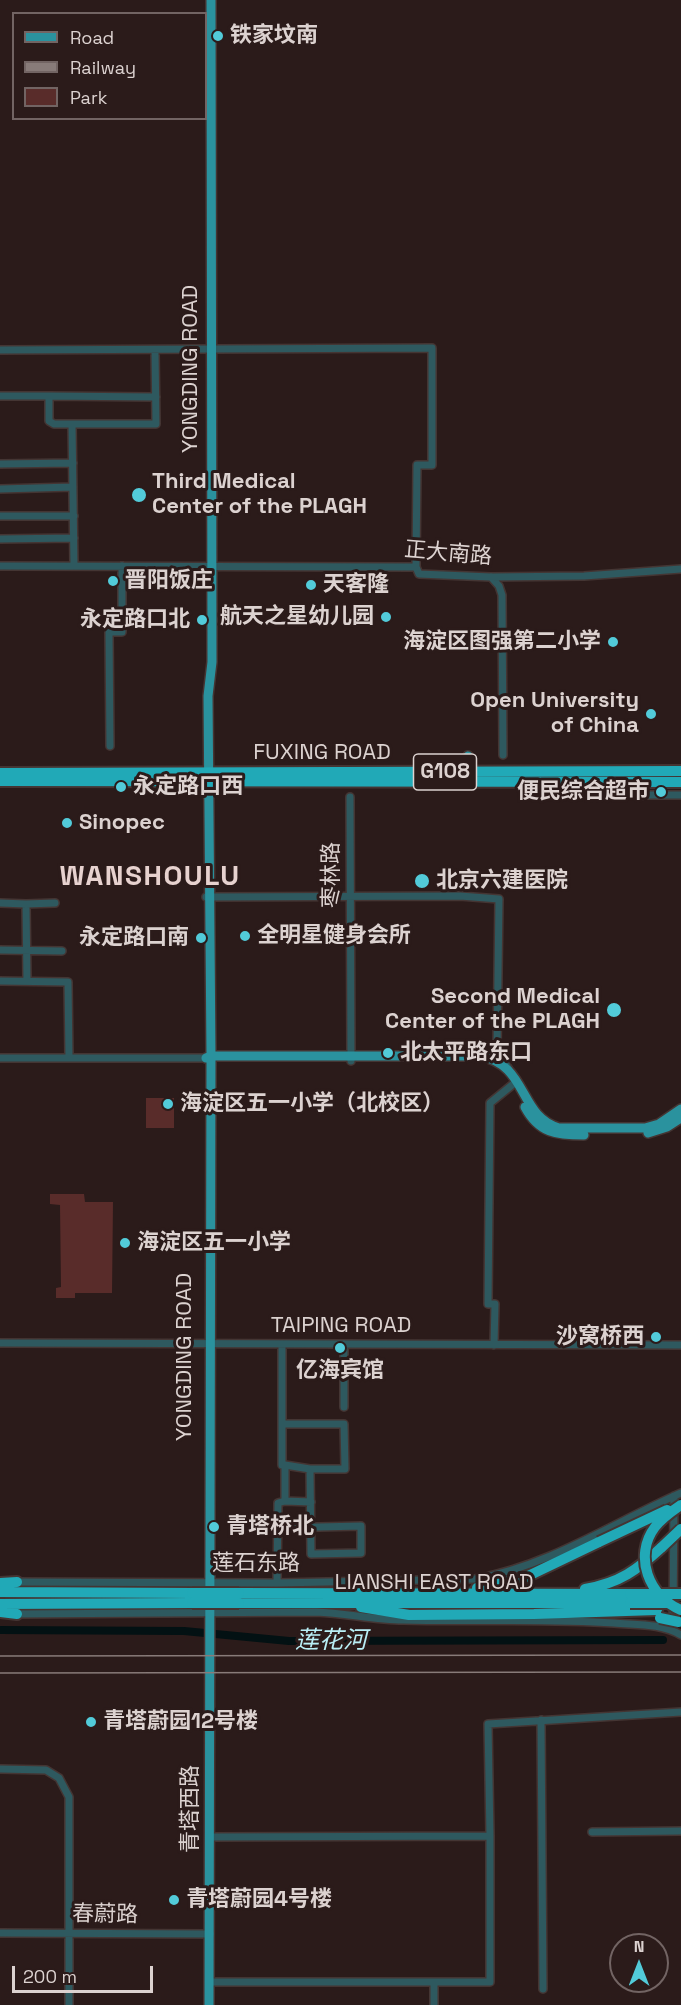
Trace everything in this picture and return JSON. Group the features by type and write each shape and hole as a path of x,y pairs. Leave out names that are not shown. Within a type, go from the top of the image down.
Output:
{"highway":[{"name":"FUXING ROAD","path":"0,781 458,772 681,771"},
{"name":"FUXING ROAD","path":"0,773 208,778 681,782"},
{"path":"448,1592 500,1584 526,1577 599,1542 679,1499"},
{"path":"679,1499 655,1527 648,1540 645,1561 649,1580 660,1597 671,1606 681,1610"},
{"path":"563,1593 615,1582 641,1566 681,1529"},
{"path":"0,1582 17,1582"},
{"path":"0,1592 239,1598"},
{"name":"LIANSHI EAST ROAD","path":"239,1598 448,1592 563,1593 630,1598"},
{"path":"630,1598 681,1594"},
{"path":"0,1604 192,1598"},
{"name":"LIANSHI EAST ROAD","path":"239,1598 340,1603 630,1598"},
{"path":"630,1598 681,1603"},
{"path":"340,1603 409,1615 605,1612 658,1614 681,1610"},
{"path":"0,1613 17,1614"},
{"path":"658,1614 678,1625"}],"main road":[{"name":"YONGDING ROAD","path":"208,1613 208,696 212,662 211,0"},
{"path":"458,772 468,756"},
{"path":"641,782 641,795"},
{"path":"209,1058 480,1056 499,1062 509,1070 535,1121 550,1132 562,1135 646,1134 660,1130 681,1118"},
{"path":"351,1058 483,1062 496,1067 515,1082 540,1117 548,1124 559,1128 645,1128 659,1124 681,1109"},
{"name":"青塔西路","path":"208,1613 207,1934 209,2005"},
{"name":"青塔西路","path":"204,2005 210,1837 208,1638"}],"street":[{"path":"0,350 432,348 432,465 417,465 416,567"},
{"path":"48,396 49,421 54,424 156,424 155,350"},
{"path":"0,396 156,397"},
{"path":"72,424 74,566"},
{"path":"0,464 73,463"},
{"path":"0,489 73,488"},
{"path":"0,516 74,516"},
{"path":"0,539 74,538"},
{"name":"正大南路","path":"0,566 416,567 419,574 491,577 584,576 681,569"},
{"path":"110,746 109,632 122,632 122,566"},
{"path":"491,577 499,586 502,595 503,755"},
{"path":"641,795 681,795"},
{"name":"枣林路","path":"350,797 351,1058"},
{"path":"208,897 460,896 499,899 497,1049 509,1070"},
{"path":"0,903 55,903"},
{"path":"26,904 27,981"},
{"path":"0,950 62,951"},
{"path":"0,981 68,982 69,1058"},
{"path":"0,1058 209,1058"},
{"path":"494,1345 495,1304 488,1304 490,1102 515,1082"},
{"name":"TAIPING ROAD","path":"0,1343 681,1345"},
{"path":"282,1344 282,1424 282,1465 310,1469 345,1469 344,1424 282,1424"},
{"path":"344,1344 344,1407"},
{"path":"285,1465 285,1501"},
{"path":"277,1528 311,1527 361,1526 361,1553 311,1554 311,1527 311,1502 310,1469"},
{"path":"679,1499 678,1625 681,1635"},
{"name":"莲石东路","path":"17,1582 277,1583 455,1580 498,1575 536,1563 679,1499"},
{"path":"277,1583 278,1503 311,1502"},
{"path":"17,1614 342,1613 402,1620 568,1620 653,1626 678,1625"},
{"path":"209,1982 490,1982 488,1724 681,1712"},
{"path":"541,1720 543,1989"},
{"path":"0,1769 46,1770 59,1778 69,1797 69,2005"},
{"path":"592,1832 681,1831"},
{"path":"210,1837 490,1836"},
{"name":"春蔚路","path":"0,1933 207,1934"},
{"path":"434,1983 434,2005"}],"green space":[{"path":"146,1098 174,1098 174,1128 146,1128"},
{"path":"50,1194 84,1194 85,1202 113,1202 112,1293 75,1293 75,1298 56,1298 56,1288 61,1287 60,1205 50,1204"}],"waterway":[{"name":"莲花河","path":"0,1630 184,1631 289,1641 663,1640"}],"railway":[{"path":"0,1656 681,1655"},
{"path":"0,1673 681,1672"}],"place":[{"name":"铁家坟南","path":"218,36"},
{"name":"Third Medical Center of the PLAGH","path":"139,495"},
{"name":"晋阳饭庄","path":"113,581"},
{"name":"天客隆","path":"311,585"},
{"name":"航天之星幼儿园","path":"386,617"},
{"name":"永定路口北","path":"202,620"},
{"name":"海淀区图强第二小学","path":"613,642"},
{"name":"Open University of China","path":"651,714"},
{"name":"永定路口西","path":"121,787"},
{"name":"便民综合超市","path":"661,792"},
{"name":"Sinopec","path":"67,823"},
{"name":"北京六建医院","path":"422,881"},
{"name":"全明星健身会所","path":"245,936"},
{"name":"永定路口南","path":"201,938"},
{"name":"Second Medical Center of the PLAGH","path":"614,1010"},
{"name":"北太平路东口","path":"388,1053"},
{"name":"海淀区五一小学（北校区）","path":"168,1104"},
{"name":"海淀区五一小学","path":"125,1243"},
{"name":"沙窝桥西","path":"656,1337"},
{"name":"亿海宾馆","path":"340,1348"},
{"name":"青塔桥北","path":"214,1527"},
{"name":"青塔蔚园12号楼","path":"91,1722"},
{"name":"青塔蔚园4号楼","path":"174,1900"}],"district":[{"name":"WANSHOULU","path":"150,877"}]}
